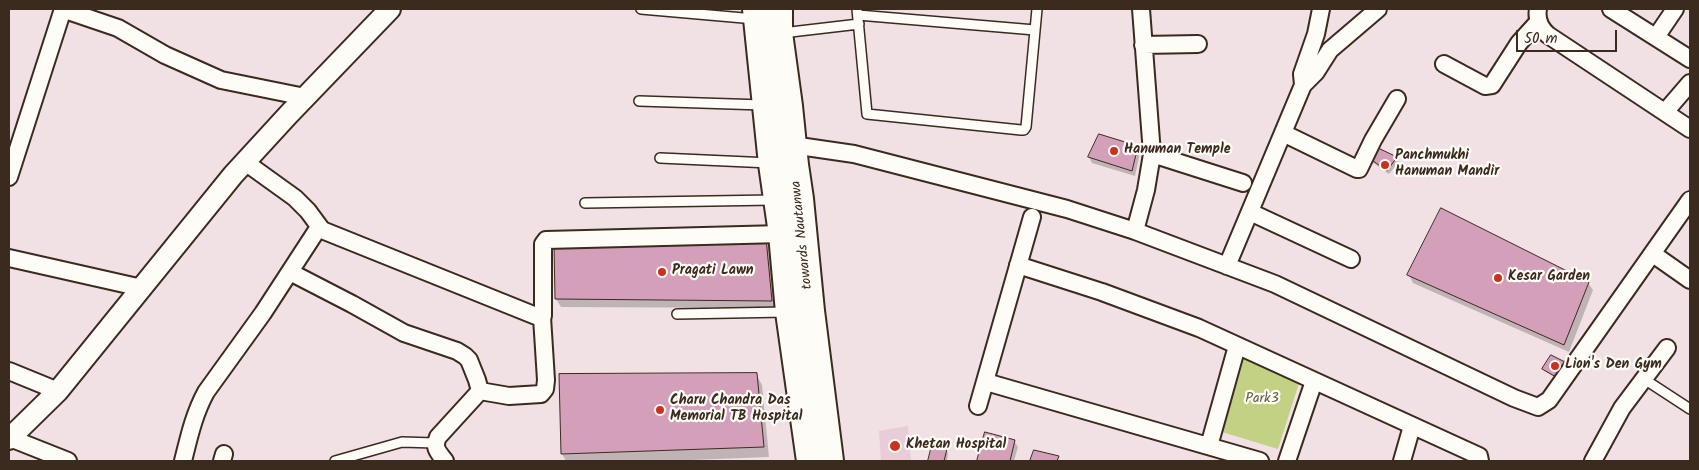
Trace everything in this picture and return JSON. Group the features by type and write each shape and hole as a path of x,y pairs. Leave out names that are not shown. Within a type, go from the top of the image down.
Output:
{"main road":[{"path":"768,17 765,105 782,234 789,312 810,461"},
{"name":"towards Nautanwa","path":"768,17 789,106 811,311 830,461"}],"street":[{"path":"9,192 9,179 62,9 118,28 165,56 221,80 305,97"},
{"path":"68,461 9,438 58,391 245,162 390,9"},
{"path":"1133,9 1143,202"},
{"path":"1135,231 1143,202 1152,154 1140,9"},
{"path":"1303,85 1302,74 1316,34 1321,9"},
{"path":"1227,266 1303,85 1316,72 1330,50 1378,9"},
{"path":"1611,9 1690,60"},
{"path":"1656,37 1675,9"},
{"path":"1444,64 1485,86 1492,85 1538,16"},
{"path":"1538,16 1542,30 1548,35 1690,129"},
{"path":"1143,45 1198,44"},
{"path":"1665,112 1690,83"},
{"path":"1283,133 1358,170 1397,99"},
{"path":"792,144 854,154 1067,210 1135,231 1275,284 1514,398 1538,407 1550,400 1690,200"},
{"path":"1152,154 1242,183"},
{"path":"245,162 295,198 308,211 322,230"},
{"path":"1250,212 1351,259"},
{"path":"978,406 1032,217"},
{"path":"183,461 199,405 317,230 322,230 542,317"},
{"path":"480,391 509,396 541,394 545,389 542,317 542,244 546,240 782,234"},
{"path":"1653,254 1690,280"},
{"path":"9,258 142,288"},
{"path":"1018,265 1146,308 1237,346 1478,456 1480,461"},
{"path":"290,272 404,333 457,351 465,356 469,360 480,391"},
{"path":"1209,446 1237,346"},
{"path":"1593,461 1622,408 1667,348"},
{"path":"9,371 58,391"},
{"path":"1287,461 1314,381"},
{"path":"986,382 1252,460"},
{"path":"445,461 436,449 435,443 438,437 480,391"},
{"path":"1402,461 1412,426"}],"lane":[{"path":"641,9 768,17 858,16 1035,30"},
{"path":"858,16 867,114 1024,130 1026,127 1037,9"},
{"path":"639,101 765,105"},
{"path":"660,158 772,164"},
{"path":"585,203 777,200"},
{"path":"677,314 789,312"},
{"path":"1644,379 1690,409"},
{"path":"335,461 402,442 435,443"}],"shaded area":[{"name":"Khetan Hospital","path":"908,426 911,461 881,461 879,431"}],"green space":[{"name":"Park3","path":"1245,355 1300,380 1278,449 1222,432"}],"building":[{"name":"Hanuman Temple","path":"1099,134 1138,146 1132,171 1088,157"},
{"name":"Panchmukhi Hanuman Mandir","path":"1376,147 1397,157 1387,171 1369,158"},
{"name":"Kesar Garden","path":"1441,208 1589,282 1564,345 1407,275"},
{"name":"Pragati Lawn","path":"766,238 772,301 555,299 554,245"},
{"name":"Lion's Den Gym","path":"1551,355 1569,364 1558,378 1542,369"},
{"name":"Charu Chandra Das Memorial TB Hospital","path":"757,373 764,447 561,454 559,374"},
{"path":"985,432 1015,440 1010,461 977,461"},
{"path":"932,445 947,449 944,461 928,461"},
{"path":"1034,450 1059,456 1057,461 1030,461"}],"place":[{"name":"Hanuman Temple","path":"1114,151"},
{"name":"Panchmukhi Hanuman Mandir","path":"1385,165"},
{"name":"Pragati Lawn","path":"662,272"},
{"name":"Kesar Garden","path":"1498,278"},
{"name":"Lion's Den Gym","path":"1555,366"},
{"name":"Charu Chandra Das Memorial TB Hospital","path":"660,410"},
{"name":"Khetan Hospital","path":"895,446"}]}
